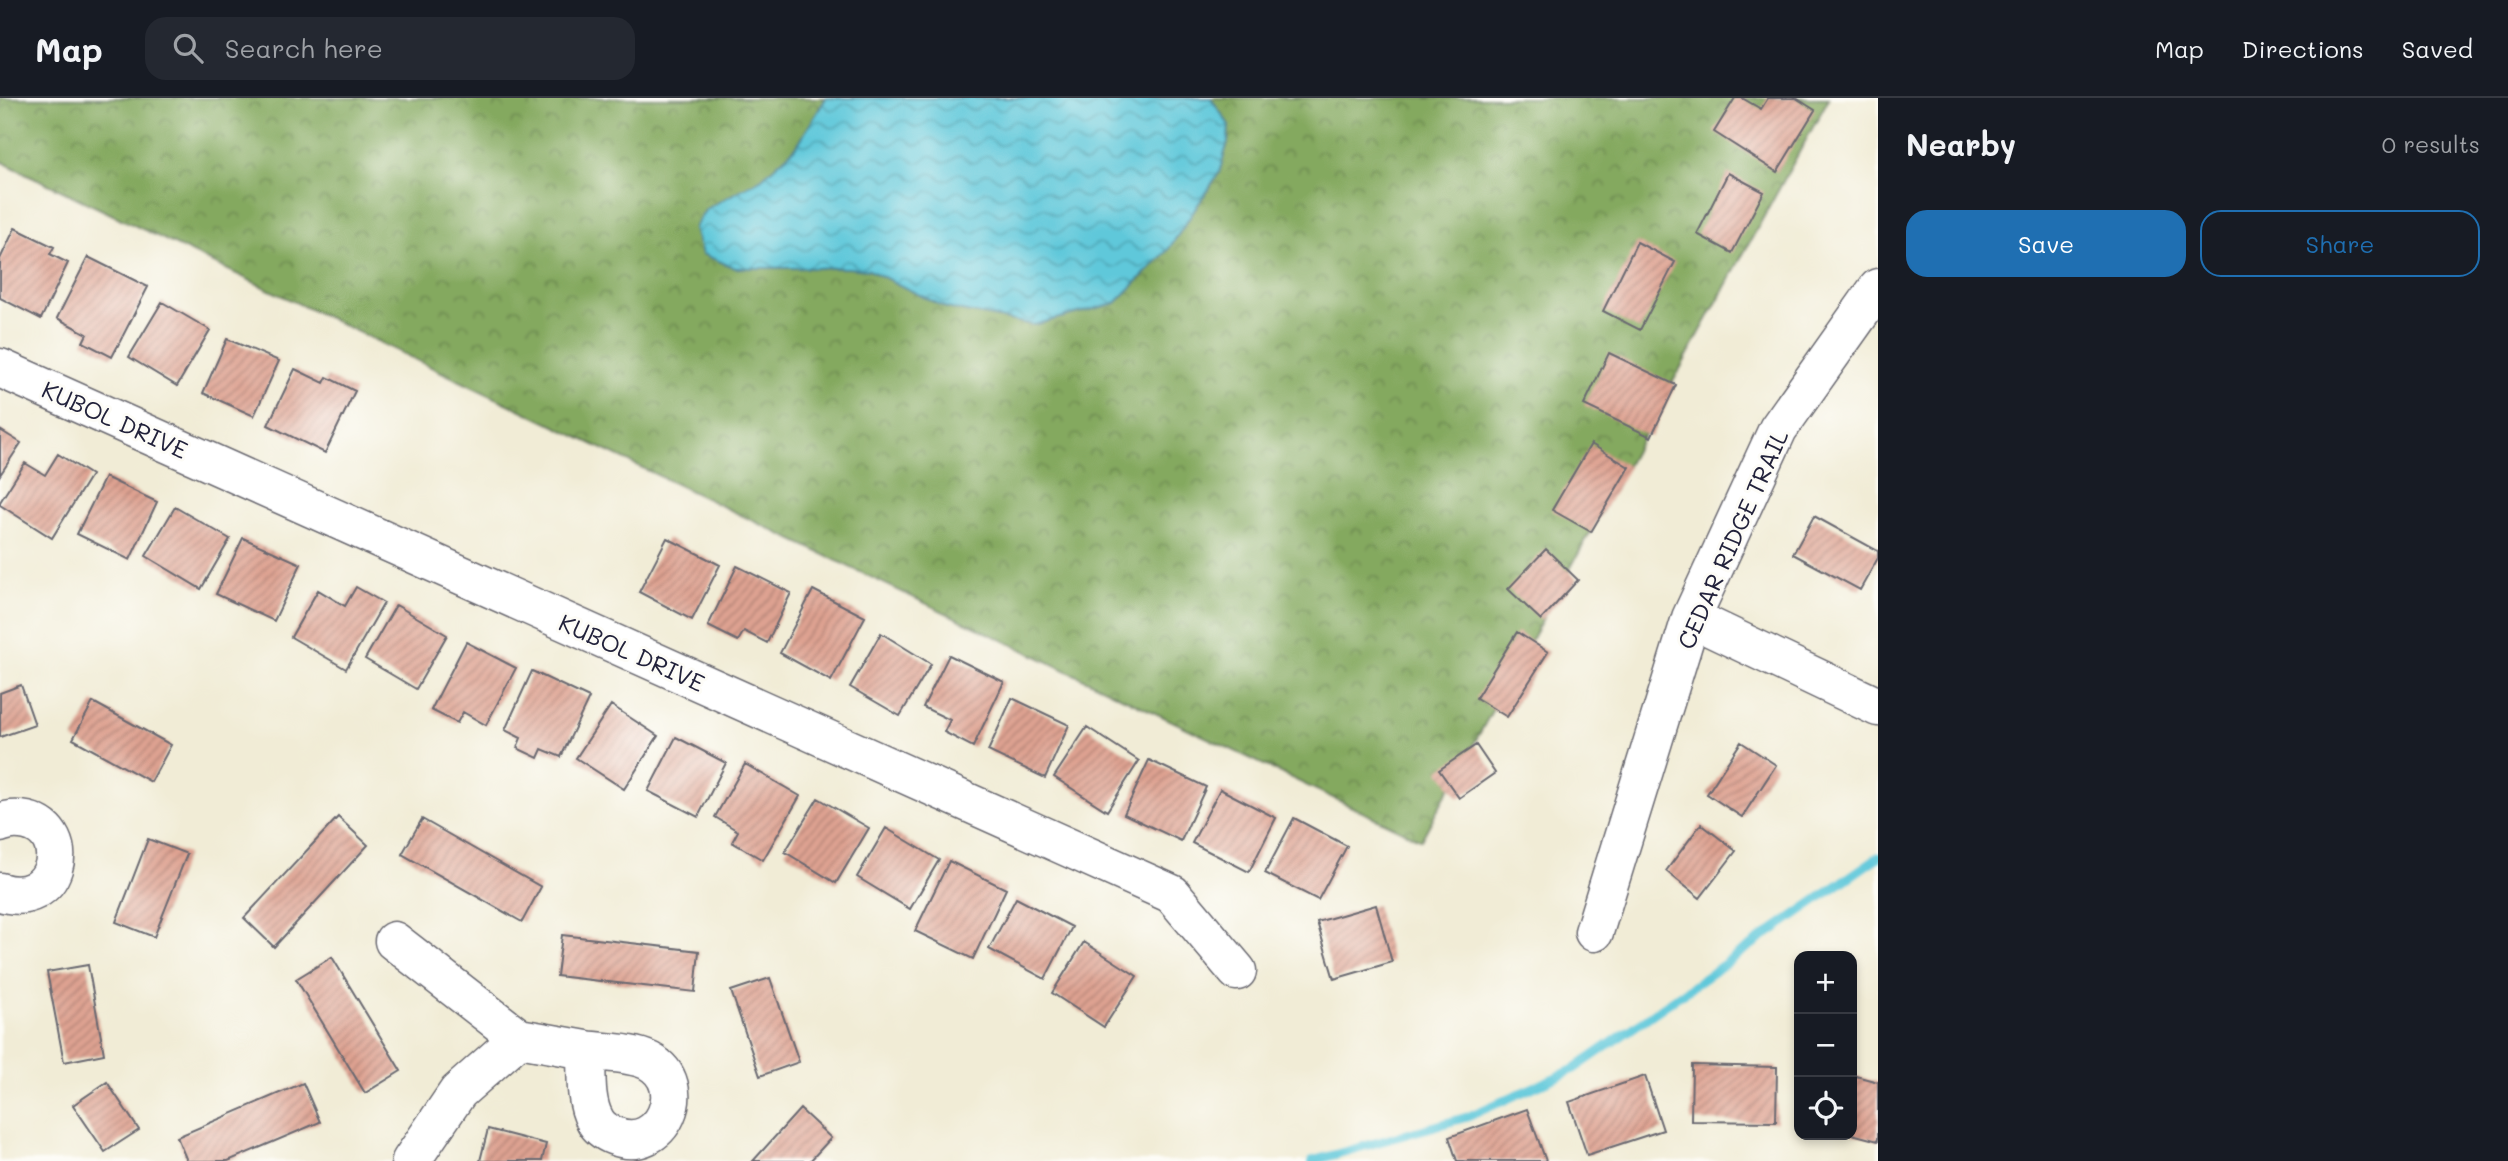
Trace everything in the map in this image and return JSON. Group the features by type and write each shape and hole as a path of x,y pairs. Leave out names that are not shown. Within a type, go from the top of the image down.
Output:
{"street":[{"name":"CEDAR RIDGE TRAIL","path":"1594,932 1691,618 1778,429 1878,288"},
{"name":"KUBOL DRIVE","path":"0,368 1172,894 1237,971"},
{"path":"1691,618 1878,707"},
{"path":"0,823 19,819 33,823 45,832 53,845 56,859 52,874 37,890 15,896 0,893"},
{"path":"394,941 519,1038 586,1050"},
{"path":"411,1161 458,1092 519,1038"}],"green space":[{"path":"0,98 1829,98 1421,840 0,161"}],"water":[{"path":"826,98 1211,98 1229,125 1228,142 1219,173 1168,250 1116,303 1034,325 946,308 869,270 735,268 702,254 694,228 706,209 762,178 796,147"}],"building":[{"path":"1735,98 1742,98 1761,109 1768,98 1796,98 1815,110 1777,172 1714,132"},
{"path":"1728,173 1764,192 1732,253 1697,234"},
{"path":"15,228 54,247 50,254 68,263 41,319 0,298 0,259"},
{"path":"1637,242 1675,262 1640,330 1603,311"},
{"path":"88,257 148,287 112,357 83,342 87,334 57,318"},
{"path":"162,302 210,330 177,386 129,357"},
{"path":"227,339 279,361 254,416 203,393"},
{"path":"1609,353 1676,385 1651,437 1584,405"},
{"path":"295,369 324,383 327,377 355,391 325,453 268,425"},
{"path":"0,430 21,443 0,475"},
{"path":"1591,444 1629,467 1591,532 1552,510"},
{"path":"58,454 91,475 52,538 0,505 0,502 25,463 45,475"},
{"path":"105,477 157,502 130,560 77,534"},
{"path":"175,507 230,539 201,589 146,556"},
{"path":"1814,516 1878,551 1878,558 1860,590 1793,554"},
{"path":"243,538 301,564 274,621 216,594"},
{"path":"667,538 720,565 692,620 639,592"},
{"path":"1546,549 1578,580 1541,620 1508,589"},
{"path":"737,566 791,593 767,643 744,631 738,641 708,626"},
{"path":"356,587 384,603 346,669 291,637 318,590 345,606"},
{"path":"813,590 865,617 831,681 780,653"},
{"path":"396,605 447,635 416,689 365,659"},
{"path":"1517,632 1548,652 1507,717 1476,698"},
{"path":"881,633 931,664 900,716 850,687"},
{"path":"466,642 516,668 486,725 463,712 457,723 431,710"},
{"path":"949,655 1004,682 973,747 944,732 950,720 923,707"},
{"path":"532,671 589,698 561,757 542,749 538,758 517,748 521,738 505,730"},
{"path":"21,685 35,725 0,737 0,693"},
{"path":"1012,698 1069,725 1045,778 988,751"},
{"path":"93,702 171,745 151,782 73,739"},
{"path":"611,705 658,736 624,789 576,758"},
{"path":"1087,727 1139,761 1107,811 1054,777"},
{"path":"676,737 726,763 698,817 648,791"},
{"path":"1741,742 1776,765 1742,817 1707,794"},
{"path":"1476,745 1495,773 1459,798 1439,770"},
{"path":"1149,760 1206,787 1181,841 1124,814"},
{"path":"745,764 800,796 763,860 732,842 738,831 715,817"},
{"path":"1220,789 1276,818 1249,872 1192,843"},
{"path":"818,798 869,828 836,883 785,852"},
{"path":"338,817 368,845 274,947 244,918"},
{"path":"1294,818 1347,846 1318,900 1265,873"},
{"path":"422,819 541,887 522,922 402,854"},
{"path":"1701,824 1736,851 1700,898 1666,871"},
{"path":"886,828 939,860 910,909 857,877"},
{"path":"148,839 187,854 154,937 116,922"},
{"path":"949,861 1006,889 973,959 915,931"},
{"path":"1016,898 1072,927 1045,979 989,949"},
{"path":"1376,905 1392,962 1334,979 1317,922"},
{"path":"562,935 699,951 695,992 557,976"},
{"path":"1084,942 1137,976 1104,1027 1052,993"},
{"path":"332,957 401,1071 365,1093 296,979"},
{"path":"88,965 104,1054 64,1062 47,972"},
{"path":"770,978 799,1062 760,1076 731,991"},
{"path":"1692,1065 1777,1067 1776,1122 1691,1121"},
{"path":"1645,1076 1663,1130 1587,1155 1569,1102"},
{"path":"1857,1076 1878,1082 1878,1141 1857,1135"},
{"path":"107,1082 139,1130 105,1152 73,1105"},
{"path":"303,1083 320,1122 228,1161 187,1161 177,1137"},
{"path":"800,1109 831,1138 810,1161 753,1161"},
{"path":"1527,1109 1546,1161 1457,1161 1449,1137"},
{"path":"488,1129 546,1144 542,1161 480,1161"}],"waterway":[{"path":"1312,1161 1467,1117 1574,1069 1878,857"}]}
